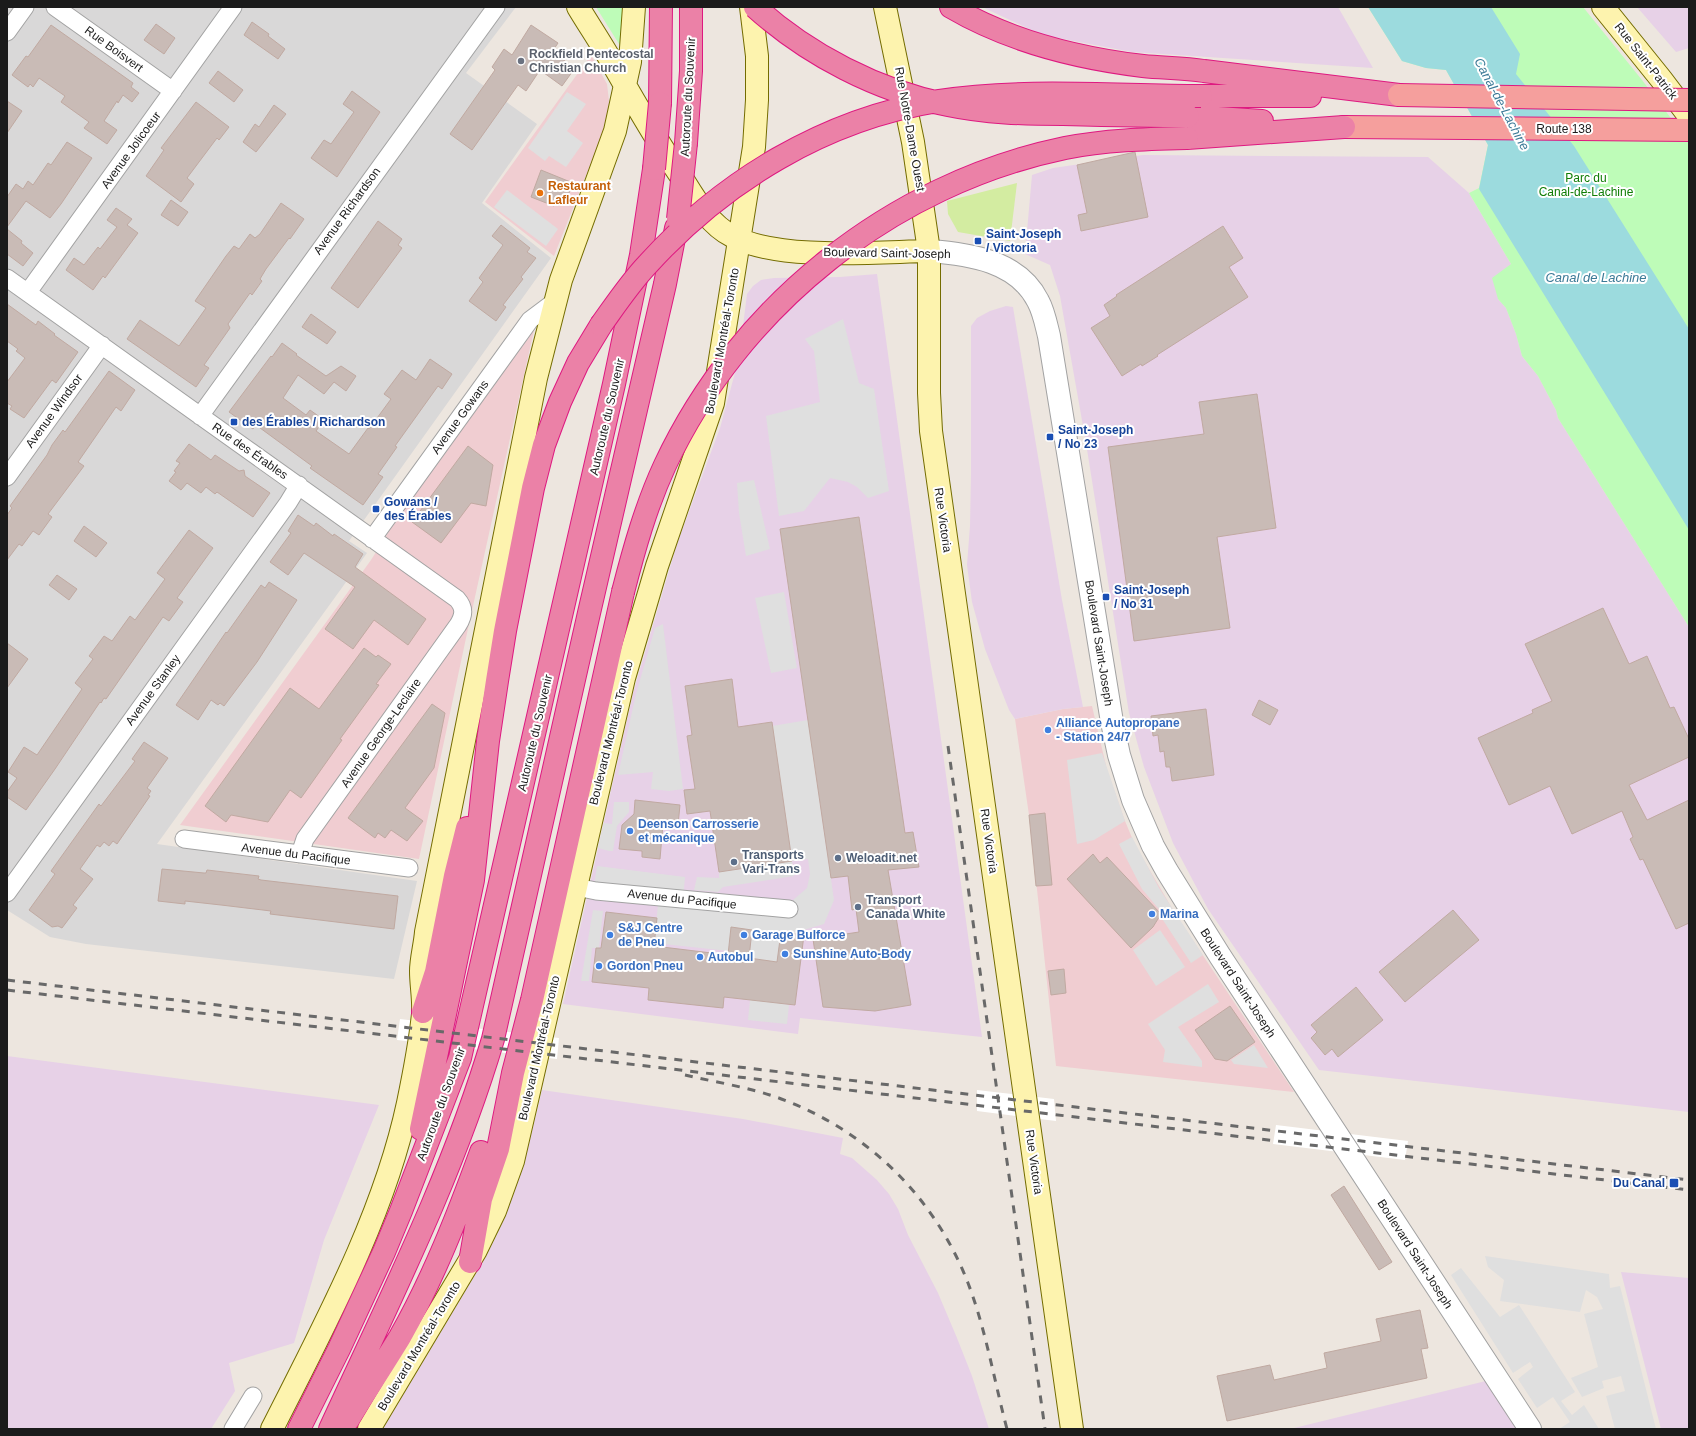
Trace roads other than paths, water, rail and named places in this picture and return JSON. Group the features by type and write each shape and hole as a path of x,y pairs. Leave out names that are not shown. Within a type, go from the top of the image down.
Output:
{"highway":[{"name":"Autoroute du Souvenir","path":"299,1429 354,1316 401,1212 460,1058 469,1023 643,247 654,169 660,103 661,7"},
{"name":"Autoroute du Souvenir","path":"330,1429 426,1218 473,1099 493,1039 590,605 664,291 678,219 686,143 691,71 690,7"},
{"path":"755,7 778,26 810,48 849,70 906,94 948,105 1014,114 1188,116 1344,127"},
{"path":"951,7 977,21 1018,38 1038,45 1096,59 1144,66 1201,71 1399,95"},
{"path":"401,1212 434,1073 473,880 488,741 501,656 533,488 544,445 560,402 578,363 590,343 628,287 683,227 734,186 780,157 821,136 870,117 916,105 961,99 1042,94 1194,96 1399,95 1689,100"},
{"path":"470,1262 481,1199 498,1149 513,1073 532,1000 623,592 640,530 655,489 675,446 702,400 745,341 806,278 864,233 916,202 956,182 1004,164 1047,152 1084,144 1116,140 1187,138 1344,127"},
{"name":"Route 138","path":"1344,127 1689,130"},
{"path":"423,1012 436,972 455,876 488,741"},
{"path":"342,1429 400,1336 435,1267 461,1206 513,1073"}],"main road":[{"name":"Boulevard Saint-Joseph","path":"578,7 665,153 707,214 719,228 740,240 774,248 799,251 929,251"},
{"path":"272,1429 335,1301 360,1244 386,1180 405,1115 423,1012 421,970 426,932 526,422 554,302 574,240 610,146 625,86 632,49 634,7"},
{"name":"Boulevard Montréal-Toronto","path":"369,1429 470,1262 495,1211 513,1161 614,716 642,612 713,403 727,310 740,240 752,162 756,124 757,56 751,7"},
{"name":"Rue Notre-Dame Ouest","path":"885,7 914,142 929,251"},
{"name":"Rue Saint-Patrick","path":"1603,7 1689,116"},
{"name":"Rue Victoria","path":"929,251 929,393 931,438 1072,1429"}],"street":[{"path":"7,32 25,7"},
{"name":"Rue Boisvert","path":"55,7 173,91"},
{"name":"Avenue Jolicoeur","path":"28,292 233,7"},
{"name":"Avenue Richardson","path":"200,416 496,7"},
{"name":"Boulevard Saint-Joseph","path":"929,251 961,254 989,261 1016,274 1038,299 1046,320 1049,336 1112,722 1126,778 1143,823 1167,871 1220,956 1530,1429"},
{"name":"Rue des Érables","path":"7,278 457,599 463,607 464,612 476,618 486,628"},
{"name":"Avenue Gowans","path":"372,539 530,320 554,302"},
{"name":"Avenue Windsor","path":"7,477 102,345"},
{"name":"Avenue Stanley","path":"7,893 288,503 299,485"},
{"name":"Avenue George-Leclaire","path":"300,854 305,839 458,625 464,612"},
{"name":"Avenue du Pacifique","path":"184,839 409,868"},
{"name":"Avenue du Pacifique","path":"576,887 586,890 788,910"},
{"path":"233,1429 253,1396"}],"water":[{"name":"Canal de Lachine","path":"1368,7 1491,7 1520,54 1516,74 1574,146 1689,329 1689,530 1479,189 1488,145 1446,70 1426,68 1402,61"}],"railway":[{"path":"948,746 1045,1429"},
{"path":"7,980 1689,1180"},
{"path":"7,990 1689,1190"},
{"path":"685,1075 765,1093 808,1110 838,1127 866,1146 892,1169 916,1194 936,1221 954,1251 968,1283 985,1337 1007,1429"}],"place":[{"name":"Rockfield Pentecostal Christian Church","path":"521,61"},
{"name":"Restaurant Lafleur","path":"540,193"},
{"name":"Saint-Joseph / Victoria","path":"978,241"},
{"name":"des Érables / Richardson","path":"234,422"},
{"name":"Saint-Joseph / No 23","path":"1050,437"},
{"name":"Gowans / des Érables","path":"376,509"},
{"name":"Saint-Joseph / No 31","path":"1106,597"},
{"name":"Alliance Autopropane - Station 24/7","path":"1048,730"},
{"name":"Deenson Carrosserie et mécanique","path":"630,831"},
{"name":"Weloadit.net","path":"838,858"},
{"name":"Transports Vari-Trans","path":"734,862"},
{"name":"Transport Canada White","path":"858,907"},
{"name":"Marina","path":"1152,914"},
{"name":"S&J Centre de Pneu","path":"610,935"},
{"name":"Garage Bulforce","path":"744,935"},
{"name":"Sunshine Auto-Body","path":"785,954"},
{"name":"Autobul","path":"700,957"},
{"name":"Gordon Pneu","path":"599,966"},
{"name":"Du Canal","path":"1674,1183"}],"water label":[{"name":"Canal-de-Lachine","path":"1502,104"}],"park label":[{"name":"Parc du Canal-de-Lachine","path":"1586,185"}]}
